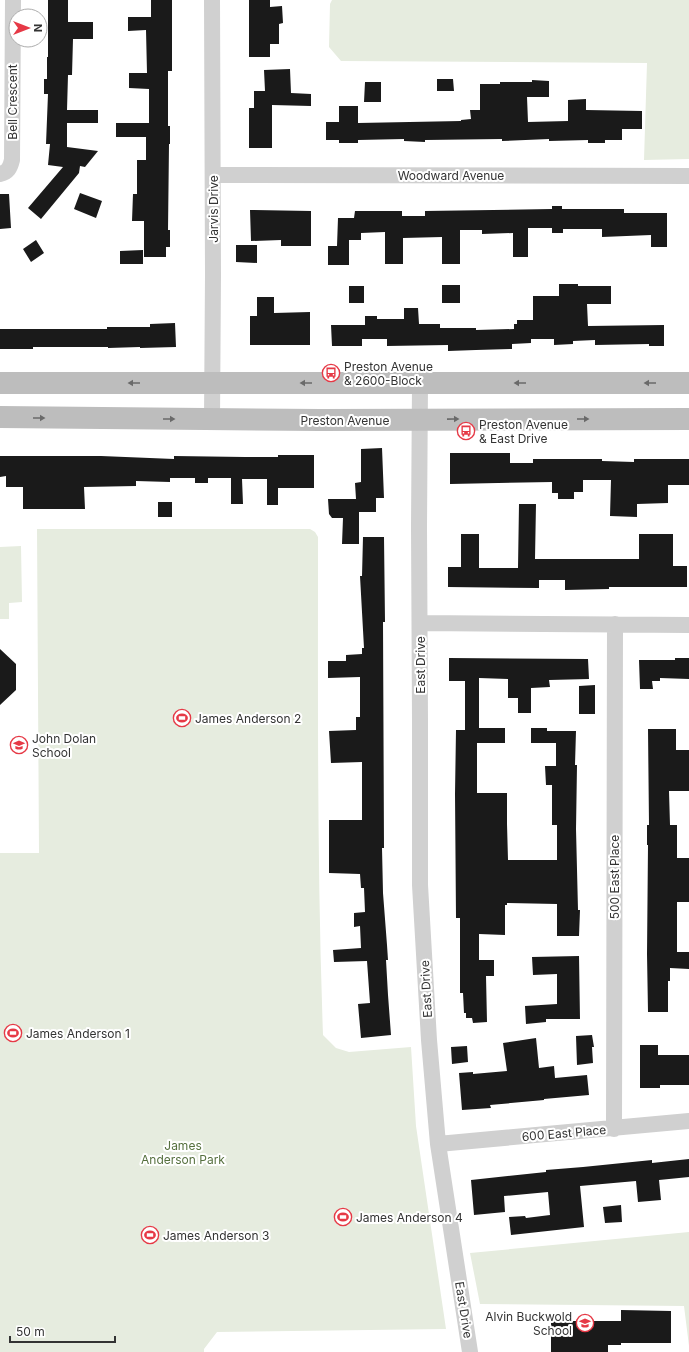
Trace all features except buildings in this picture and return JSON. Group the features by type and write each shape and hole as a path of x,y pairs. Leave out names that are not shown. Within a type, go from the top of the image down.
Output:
{"main road":[{"path":"0,383 689,383"},
{"name":"Preston Avenue","path":"0,417 420,420 689,419"}],"street":[{"name":"Bell Crescent","path":"0,174 5,173 10,167 12,160 13,0"},
{"name":"Jarvis Drive","path":"212,0 212,419"},
{"name":"Woodward Avenue","path":"213,175 689,176"},
{"name":"East Drive","path":"420,383 420,885 429,1040 438,1144 470,1352"},
{"name":"East Drive","path":"420,623 689,625"},
{"name":"500 East Place","path":"614,1129 615,624"},
{"name":"600 East Place","path":"438,1144 689,1121"}],"green space":[{"path":"332,0 689,0 689,159 644,160 647,63 341,61 329,47 330,4"},
{"name":"James Anderson Park","path":"37,529 310,529 315,532 318,537 319,848 323,1035 336,1048 349,1052 411,1047 416,1126 446,1329 217,1332 204,1349 204,1352 0,1352 0,853 39,853"},
{"path":"21,546 22,602 9,603 9,619 0,619 0,547"},
{"path":"689,1232 689,1346 684,1306 480,1304 470,1253"}],"place":[{"name":"Preston Avenue & 2600-Block","path":"331,373"},
{"name":"Preston Avenue & East Drive","path":"466,431"},
{"name":"James Anderson 2","path":"182,718"},
{"name":"John Dolan School","path":"19,745"},
{"name":"James Anderson 1","path":"13,1033"},
{"name":"James Anderson 4","path":"343,1217"},
{"name":"James Anderson 3","path":"150,1235"},
{"name":"Alvin Buckwold School","path":"585,1323"}]}
